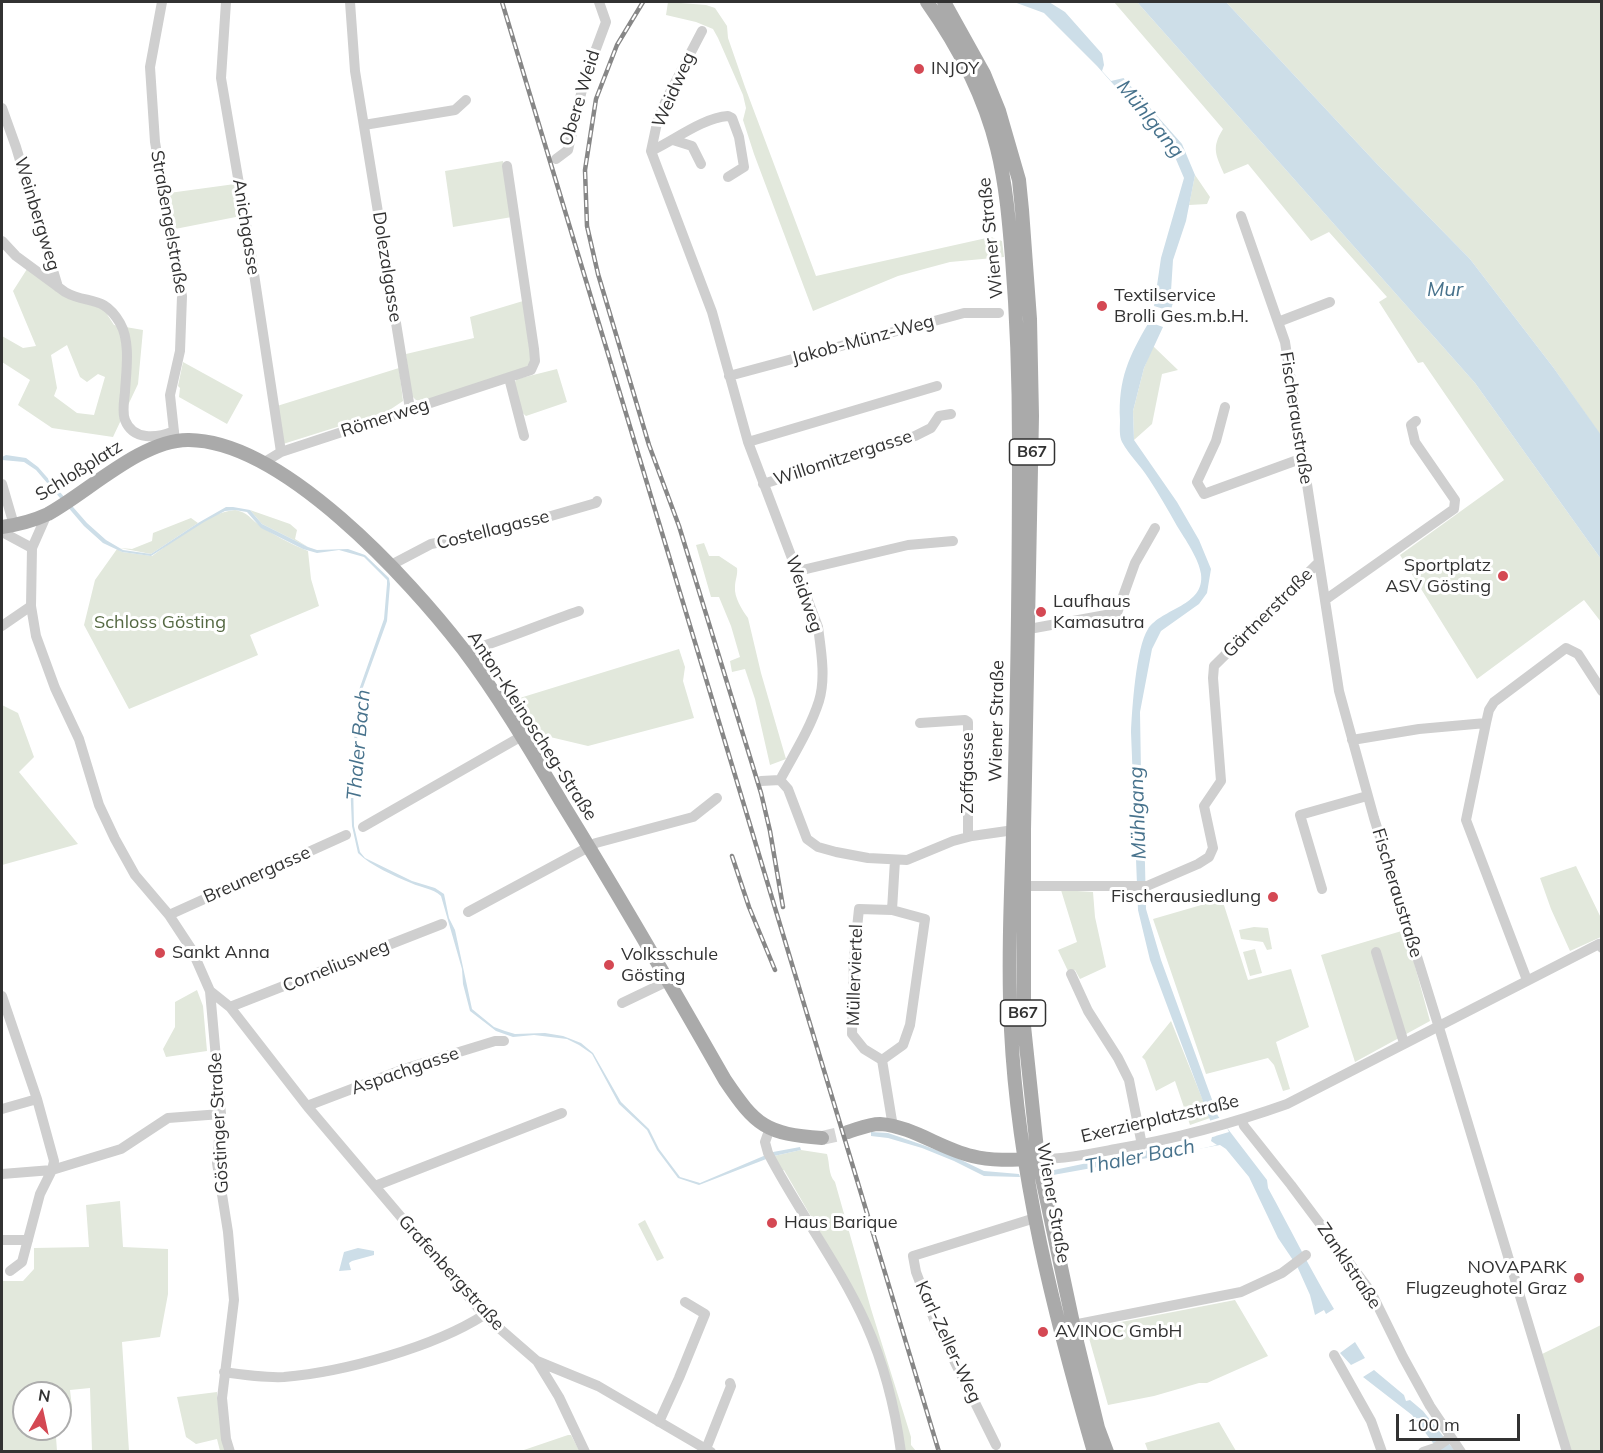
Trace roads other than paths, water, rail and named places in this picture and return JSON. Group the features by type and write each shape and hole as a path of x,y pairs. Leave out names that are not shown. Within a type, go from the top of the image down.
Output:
{"main road":[{"name":"Wiener Straße","path":"927,2 956,48 986,111 1000,162 1008,211 1019,374 1018,830 1025,886 1024,1026 1035,1218 1064,1346 1094,1452"},
{"name":"Wiener Straße","path":"944,2 984,74 996,102 1019,180 1032,375 1029,629 1018,830 1011,1030 1014,1071 1031,1159 1092,1406 1107,1452"},
{"name":"Anton-Kleinoscheg-Straße","path":"174,436 210,442 263,463 312,495 391,566 421,597 465,652 522,736 725,1080 745,1110 775,1130"},
{"name":"Schloßplatz","path":"6,528 47,514 174,436"},
{"name":"Exerzierplatzstraße","path":"848,1132 880,1124 970,1156 986,1159 1031,1159"},
{"path":"775,1130 790,1135 822,1138"}],"street":[{"name":"Straßengelstraße","path":"162,2 150,67 155,142 182,296 180,351 170,395 174,436"},
{"name":"Anichgasse","path":"226,2 221,78 281,452"},
{"name":"Dolezalgasse","path":"350,2 355,71 410,409"},
{"name":"Obere Weid","path":"556,159 568,150 584,81 606,22 599,2"},
{"name":"Weidweg","path":"702,31 666,100 657,123 651,152 712,312 748,442 818,627 822,660 820,699 807,733 780,780"},
{"path":"364,124 455,110 466,100"},
{"name":"Weinbergweg","path":"2,108 58,287"},
{"name":"Weidweg","path":"651,152 683,132 725,115 731,117 739,137 744,167 728,177"},
{"name":"Weidweg","path":"673,140 692,146 701,164"},
{"name":"Römerweg","path":"263,463 281,452 531,370 535,361 507,166"},
{"name":"Fischeraustraße","path":"1241,216 1284,342 1339,691 1367,796 1567,1452"},
{"path":"2,241 16,256 58,287 73,296 96,300 102,304 121,325 125,336 126,353 124,415 131,429 139,435 174,436"},
{"path":"1278,322 1330,302"},
{"name":"Jakob-Münz-Weg","path":"729,376 964,313 999,313"},
{"path":"509,378 524,436"},
{"path":"748,442 937,386"},
{"path":"1225,407 1216,441 1197,482 1204,494 1303,458"},
{"name":"Willomitzergasse","path":"763,484 915,436 931,428 939,416 951,414"},
{"path":"1325,600 1454,509 1455,500 1415,442 1411,424 1416,421"},
{"path":"2,484 6,528 32,548"},
{"name":"Costellagasse","path":"391,566 431,544 507,529 597,501"},
{"name":"Göstinger Straße","path":"47,514 32,548 31,606 36,636 79,739 99,805 135,875 168,915 192,950 210,991 221,1114 217,1163 228,1232 234,1300 222,1398 226,1439 230,1452"},
{"path":"1029,629 1120,613 1135,563 1155,528"},
{"path":"798,571 908,545 953,541"},
{"name":"Gärtnerstraße","path":"1025,886 1147,886 1209,857 1212,852 1212,841 1204,806 1221,781 1222,769 1213,678 1214,666 1318,563"},
{"path":"2,626 31,606"},
{"path":"465,652 514,636 543,622 579,611"},
{"path":"1527,980 1466,820 1489,710 1494,702 1566,648 1578,654 1602,691"},
{"name":"Zoffgasse","path":"920,723 965,720 968,722 968,837"},
{"path":"1352,740 1419,729 1486,723"},
{"path":"363,827 522,736"},
{"path":"761,781 780,780 788,789 807,839 818,847 836,852 907,860 953,841 1018,830"},
{"path":"1322,889 1300,815 1367,796"},
{"path":"468,912 596,843 693,817 717,798"},
{"name":"Breunergasse","path":"168,915 346,835"},
{"path":"892,910 895,860"},
{"name":"Müllerviertel","path":"859,909 892,910 926,919 910,1025 903,1045 882,1060 864,1049 852,1034 854,956 859,909"},
{"name":"Corneliusweg","path":"230,1007 442,924"},
{"name":"Exerzierplatzstraße","path":"1031,1159 1077,1157 1142,1145 1226,1125 1302,1098 1438,1025 1600,946"},
{"path":"1376,952 1404,1043"},
{"path":"1071,974 1088,1011 1129,1080 1142,1145"},
{"path":"622,1003 668,981"},
{"name":"Grafenbergstraße","path":"210,991 230,1007 307,1106 484,1315 537,1361 598,1386 708,1450 731,1386 730,1383"},
{"path":"2,996 38,1099 54,1161 40,1194 22,1262 10,1271"},
{"name":"Aspachgasse","path":"307,1106 407,1068 495,1041 504,1041"},
{"path":"882,1060 893,1127"},
{"path":"2,1109 38,1099"},
{"path":"375,1186 562,1113"},
{"path":"2,1174 52,1170 124,1147 168,1118 221,1114"},
{"name":"Zanklstraße","path":"1242,1120 1244,1126 1371,1292 1408,1367 1449,1438 1461,1452"},
{"path":"775,1130 765,1142 769,1156 867,1324 892,1400 901,1452"},
{"name":"Karl-Zeller-Weg","path":"996,1445 935,1322 916,1272 913,1256 1035,1218"},
{"path":"2,1240 28,1240"},
{"name":"Zanklstraße","path":"1073,1325 1241,1292 1293,1266 1306,1255"},
{"path":"659,1422 705,1314 685,1302"},
{"path":"224,1372 284,1377 342,1368 432,1342 484,1315"},
{"path":"1334,1354 1371,1421 1382,1452"},
{"path":"537,1361 559,1397 585,1452"},
{"path":"1423,1452 1435,1448 1449,1438"}],"water":[{"name":"Mühlgang","path":"1014,2 1049,2 1065,12 1182,144 1195,175 1186,221 1173,260 1171,291 1174,300 1169,315 1167,315 1167,310 1154,306 1161,258 1184,178 1172,150 1097,66 1044,13"},
{"name":"Mur","path":"1137,2 1226,2 1377,164 1470,259 1553,367 1601,435 1601,559 1475,383"},
{"name":"Mühlgang","path":"1149,322 1163,327 1144,368 1133,411 1134,440 1177,502 1199,540 1211,569 1207,593 1199,604 1161,631 1152,649 1140,712 1146,909 1161,960 1218,1116 1267,1180 1268,1188 1334,1309 1326,1314 1324,1310 1315,1315 1310,1295 1297,1266 1278,1238 1249,1177 1220,1145 1053,1175 1054,1170 1216,1136 1150,960 1138,910 1131,732 1140,650 1148,629 1154,622 1190,600 1196,593 1200,585 1201,574 1198,562 1188,543 1146,474 1120,437 1121,392 1126,368"},
{"name":"Thaler Bach","path":"6,455 26,458 38,467 87,523 106,540 123,550 151,554 198,523 226,507 233,507 250,510 262,524 308,547 317,550 348,549 365,555 389,578 390,584 387,621 362,690 353,783 354,826 360,852 365,858 444,894 449,918 455,930 472,1009 494,1027 505,1031 515,1034 545,1033 563,1036 581,1043 593,1053 621,1102 649,1129 659,1149 680,1177 700,1183 773,1152 800,1147 801,1150 774,1156 699,1185 678,1178 657,1150 647,1130 619,1104 592,1054 567,1039 534,1035 513,1037 496,1031 470,1011 463,984 462,969 441,896 383,870 369,862 358,853 352,826 350,782 359,690 384,619 387,584 387,580 364,557 339,550 317,553 303,549 261,528 247,512 235,510 225,511 204,522 151,556 122,552 103,543 84,526 36,470 24,462 2,460 2,457"},
{"path":"871,1132 888,1133 923,1145 984,1171 1019,1174 1020,1177 984,1176 922,1148 888,1138 871,1136"},
{"path":"358,1248 374,1251 374,1255 352,1261 349,1263 351,1270 339,1271 344,1252"},
{"path":"1355,1342 1365,1358 1351,1365 1340,1353"},
{"path":"1374,1370 1404,1395 1406,1401 1410,1400 1423,1411 1455,1451 1439,1451 1412,1415 1363,1377"}],"tunnel":[{"path":"822,1138 848,1132"}],"railway":[{"path":"502,2 939,1452"},
{"path":"643,2 617,45 596,99 585,170 587,226 598,274 649,445 679,526 761,793 783,907"},
{"path":"732,856 749,907 775,970"}],"place":[{"name":"INJOY","path":"919,69"},
{"name":"Textilservice Brolli Ges.m.b.H.","path":"1102,306"},
{"name":"Sportplatz ASV Gösting","path":"1503,576"},
{"name":"Laufhaus Kamasutra","path":"1041,612"},
{"name":"Fischerausiedlung","path":"1273,897"},
{"name":"Sankt Anna","path":"160,953"},
{"name":"Volksschule Gösting","path":"609,965"},
{"name":"Haus Barique","path":"772,1223"},
{"name":"NOVAPARK Flugzeughotel Graz","path":"1579,1278"},
{"name":"AVINOC GmbH","path":"1043,1332"}],"park label":[{"name":"Schloss Gösting","path":"160,623"}]}
